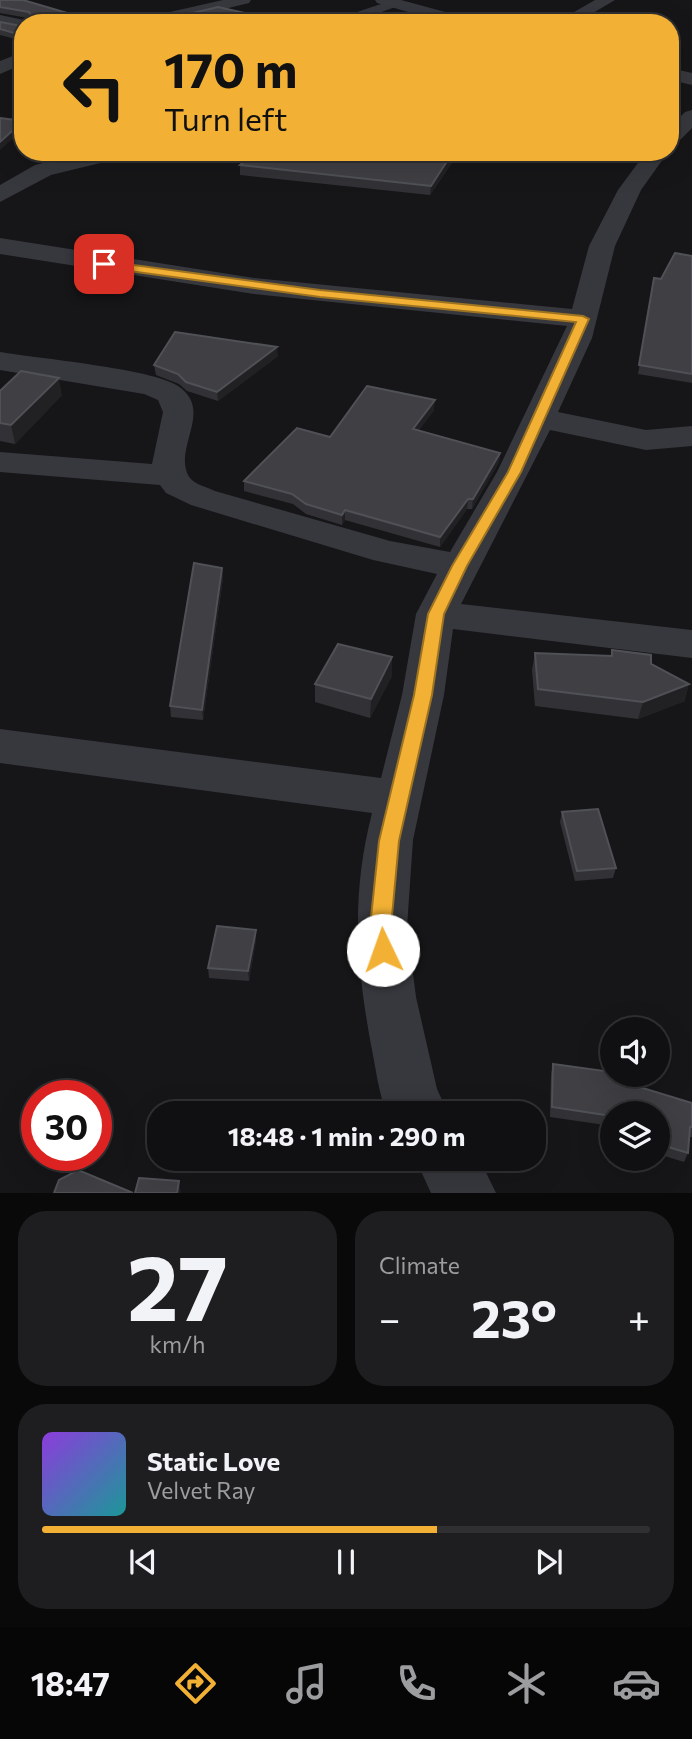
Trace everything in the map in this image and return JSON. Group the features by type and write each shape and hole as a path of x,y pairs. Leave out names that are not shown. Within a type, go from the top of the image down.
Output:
{"street":[{"path":"183,14 243,0"},
{"path":"580,14 607,0"},
{"path":"356,14 389,2 432,14"},
{"path":"679,130 692,116"},
{"path":"0,195 43,170 80,161"},
{"path":"411,1101 389,997 381,927 389,841 423,695 436,614 514,472 540,418 583,319 602,246 630,190 651,161"},
{"path":"0,246 254,286 583,319"},
{"path":"0,361 148,385 171,393 177,403 179,421 170,448 170,476 179,486 203,498 386,552 460,566"},
{"path":"540,418 646,440 692,436"},
{"path":"0,462 170,476"},
{"path":"436,614 692,644"},
{"path":"0,746 399,797"},
{"path":"452,1171 465,1193"}],"building":[{"path":"0,0 23,0 64,12 30,14 0,7"},
{"path":"218,7 249,14 189,14"},
{"path":"0,22 14,25 14,33 0,29"},
{"path":"0,118 14,120 14,129 0,142"},
{"path":"245,161 447,161 431,186 240,165"},
{"path":"675,253 692,256 692,374 639,365 654,278 661,279"},
{"path":"175,332 277,347 217,392 186,382 178,374 154,365"},
{"path":"21,371 59,378 11,425 0,423 0,391"},
{"path":"367,386 435,400 413,429 500,453 473,499 468,499 440,537 345,510 342,515 306,504 292,494 244,481 297,428 330,437"},
{"path":"194,563 222,568 202,710 170,706"},
{"path":"338,644 392,657 371,699 315,684"},
{"path":"612,650 651,655 651,664 689,684 643,702 538,689 535,653 612,656"},
{"path":"598,809 616,868 577,871 562,812"},
{"path":"217,926 256,930 248,971 208,968"},
{"path":"553,1064 600,1070 600,1087 639,1087 692,1103 688,1153 670,1148 670,1101 600,1101 600,1114 552,1107"},
{"path":"80,1171 133,1193 54,1193 59,1180"},
{"path":"139,1178 179,1181 177,1193 135,1193"}],"route":[{"path":"104,264 320,294 583,319 578,338 514,472 436,614 423,695 389,841 381,927 383,950"}]}
